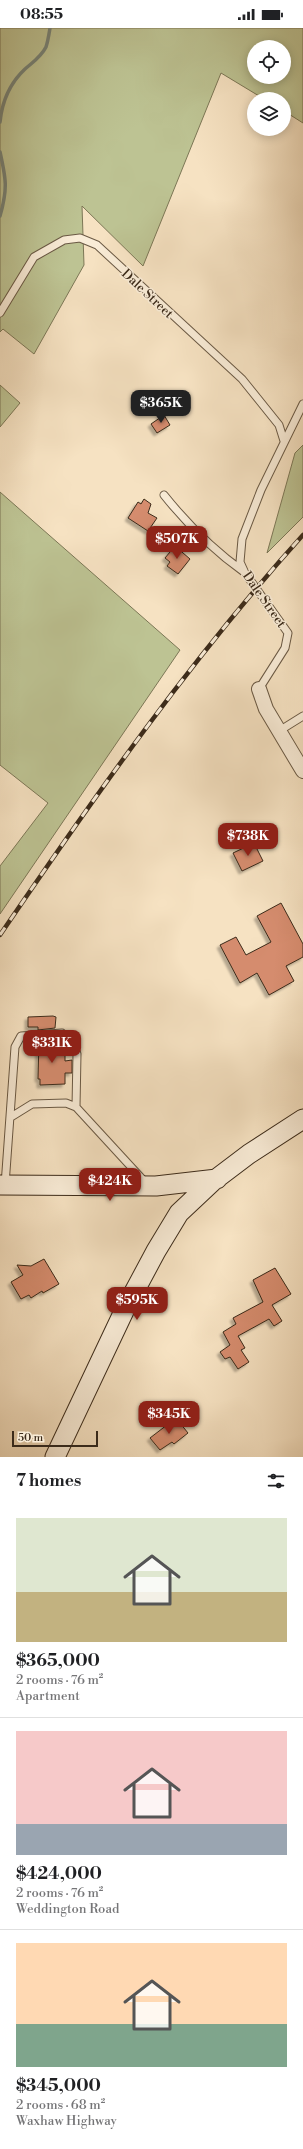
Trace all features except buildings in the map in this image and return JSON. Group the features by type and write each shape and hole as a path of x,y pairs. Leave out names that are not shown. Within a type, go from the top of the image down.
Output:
{"main road":[{"path":"55,1457 125,1309 156,1251 179,1214 217,1179 249,1154 303,1119"},
{"path":"3,1185 89,1187 156,1186 217,1179"}],"street":[{"name":"Dale Street","path":"259,689 266,709 303,771"}],"lane":[{"name":"Dale Street","path":"0,313 34,257 64,240 80,238 97,245 242,379 279,425 284,441"},
{"name":"Dale Street","path":"259,689 285,648 288,633 245,573 240,562 242,539 284,441 303,404"},
{"path":"164,495 188,526 216,551 245,573"},
{"path":"279,731 303,716"},
{"path":"3,1185 11,1117 15,1047 21,1036 62,1033 70,1042 77,1054 76,1107"},
{"path":"11,1117 32,1104 66,1103 76,1107 148,1185"}],"green space":[{"path":"0,28 303,28 303,123 291,115 291,92 252,92 221,73 143,266 82,206 84,265 34,354 3,329 0,332"},
{"path":"0,385 20,403 0,427"},
{"path":"303,445 303,517 267,553 295,453"},
{"path":"0,492 180,650 0,914 0,866 48,803 0,765"}],"waterway":[{"path":"0,122 2,107 7,94 19,75 44,51 47,45 50,28"},
{"path":"0,152 4,169 5,184 0,216"}],"railway":[{"path":"0,935 71,832 145,730 222,630 303,535"}]}
